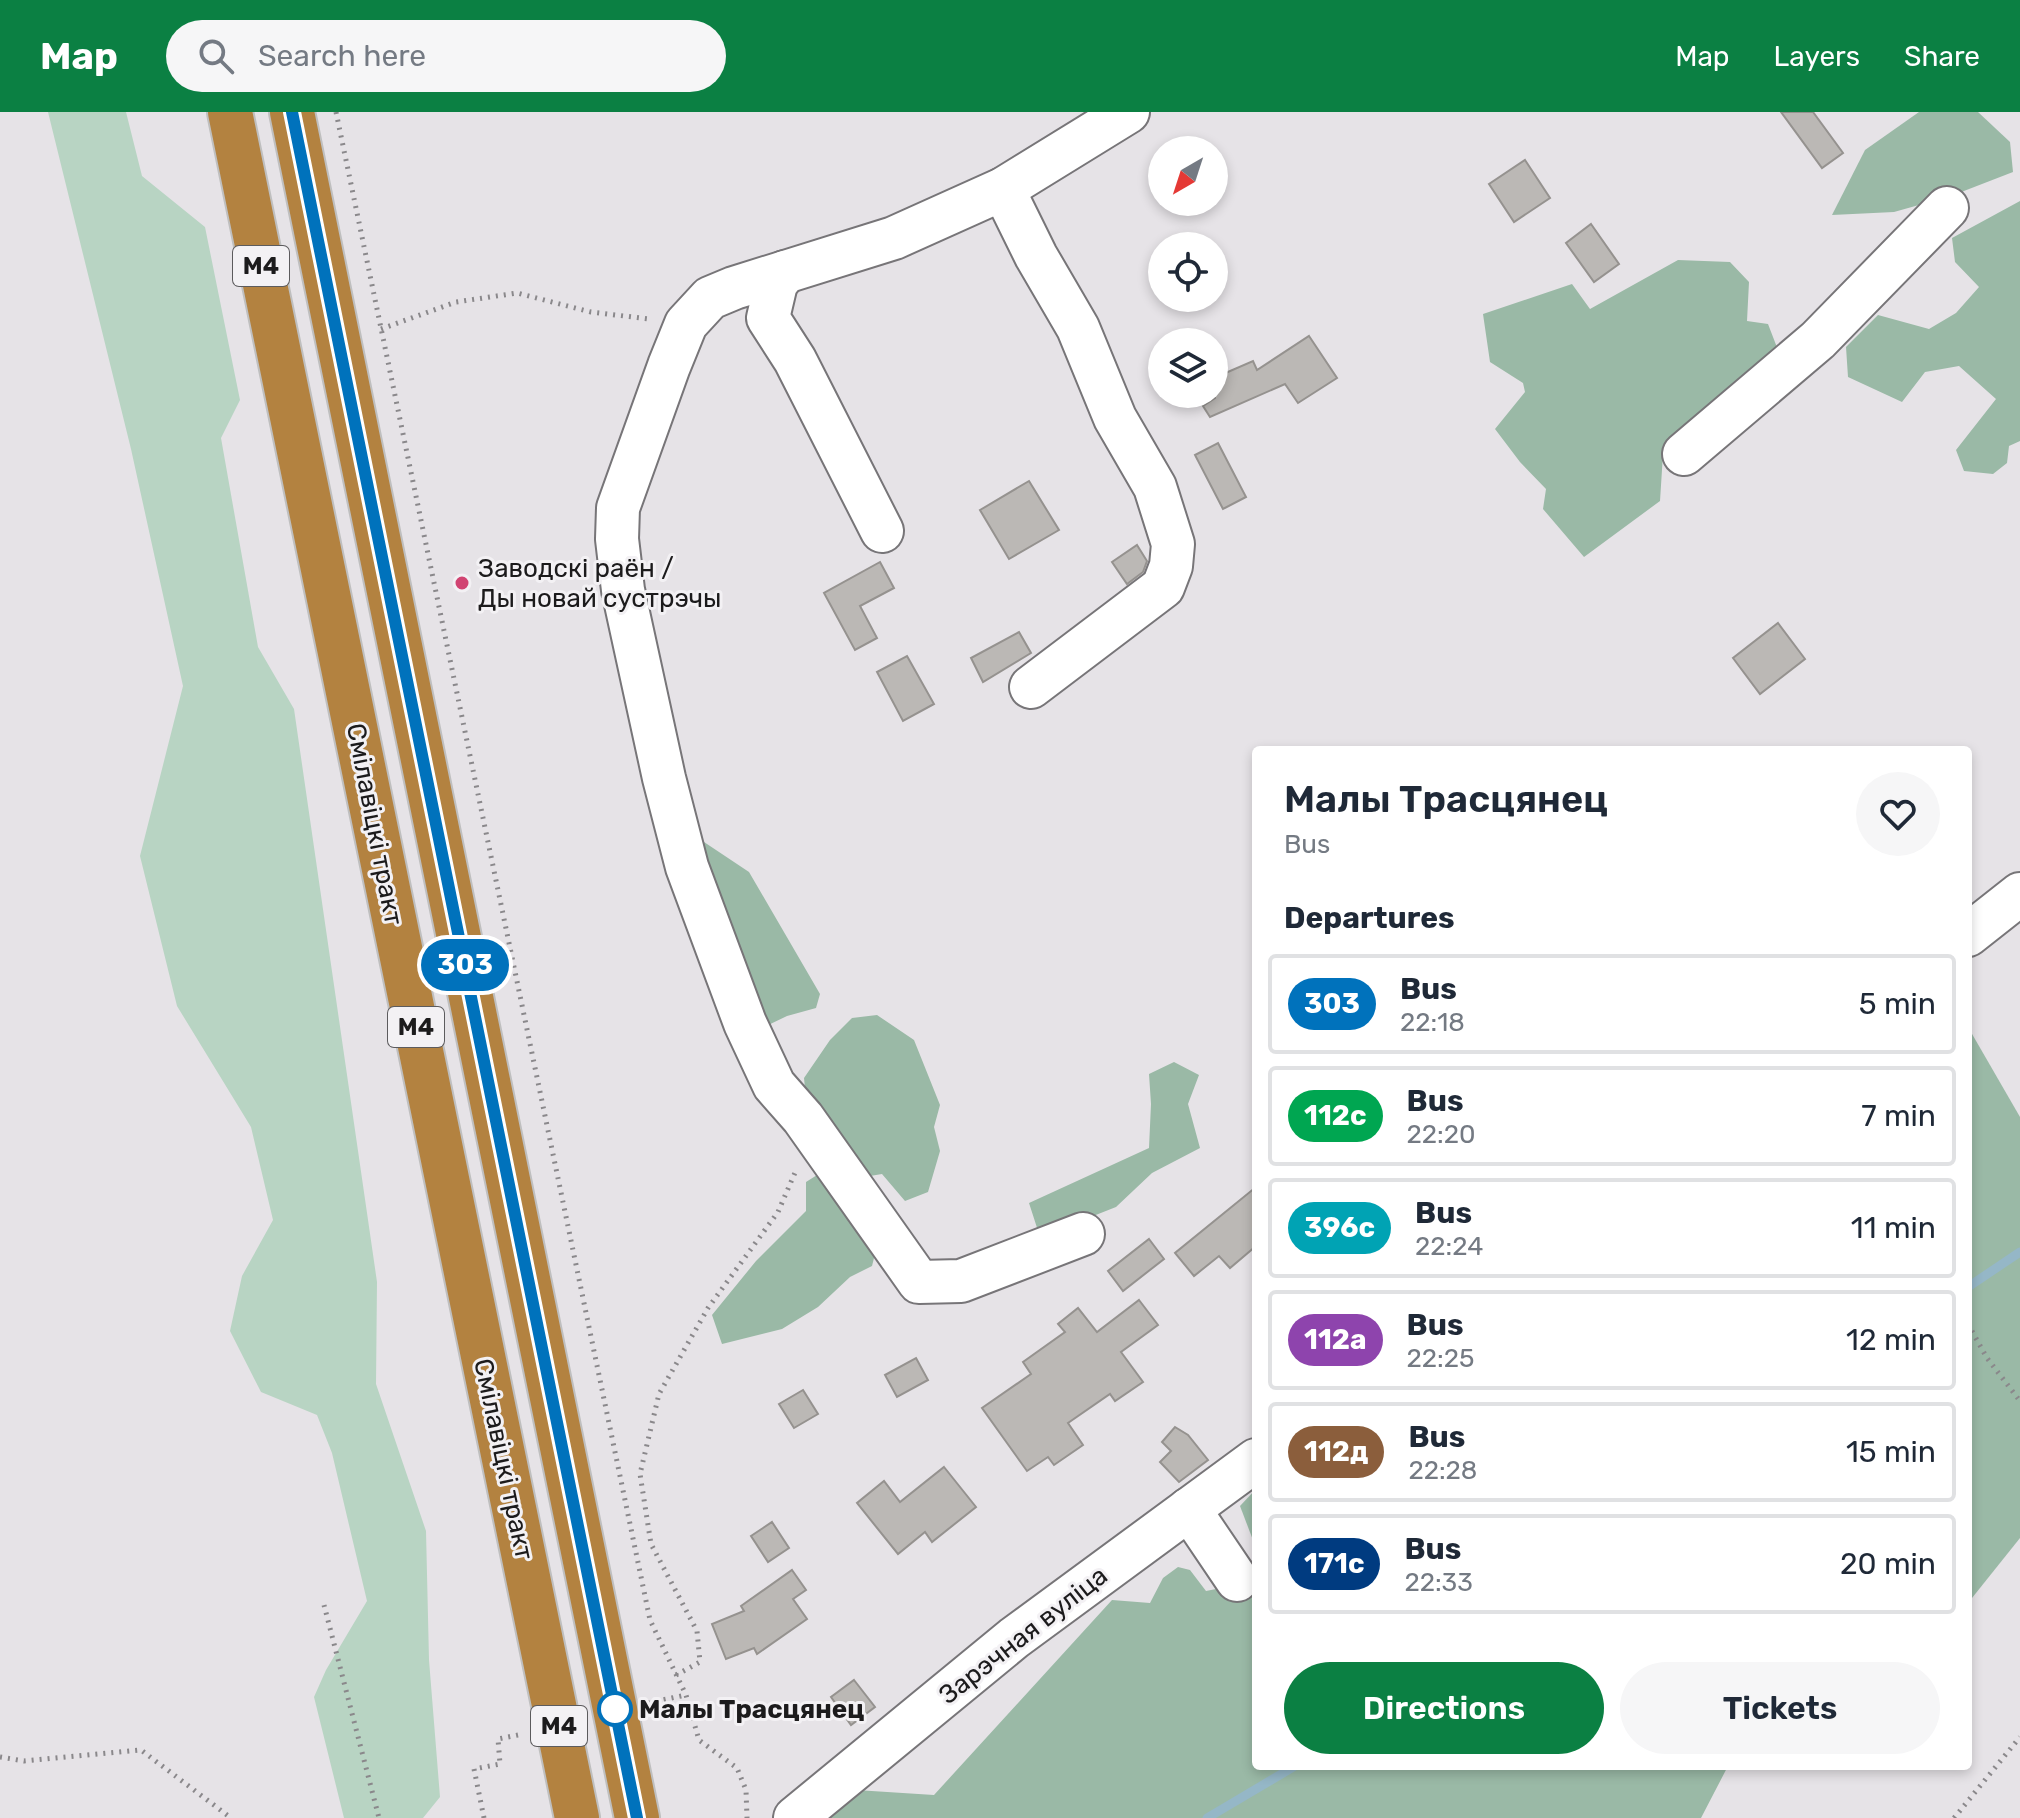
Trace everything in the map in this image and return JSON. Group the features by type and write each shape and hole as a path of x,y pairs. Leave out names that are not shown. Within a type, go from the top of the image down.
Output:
{"highway":[{"name":"Смілавіцкі тракт","path":"230,112 577,1818"},
{"name":"М4","path":"292,112 637,1818"}],"street":[{"path":"1083,1234 961,1281 919,1282 803,1118 774,1085 745,1023 687,867 623,590 617,539 618,508 686,324 710,298 894,238 1003,189 1128,112"},
{"path":"1003,189 1036,256 1078,328 1115,418 1155,487 1173,544 1171,566 1163,587 1031,687"},
{"path":"1684,454 1818,340 1947,208"},
{"path":"785,272 776,284 768,318 795,360 882,531"},
{"path":"1972,932 2020,894"},
{"name":"Зарэчная вуліца","path":"795,1818 1014,1638 1252,1463"},
{"path":"1189,1509 1237,1580"}],"path":[{"path":"336,112 650,1620 686,1695 699,1740 737,1768 746,1790 747,1818"},
{"path":"381,329 456,302 517,293 591,312 686,324"},
{"path":"676,1675 700,1662 697,1631 651,1544 640,1474 643,1460 659,1394 708,1308 778,1212 803,1154 803,1118"},
{"path":"1972,1331 1987,1358 2020,1401"},
{"path":"324,1605 379,1818"},
{"path":"1954,1818 2020,1737"},
{"path":"484,1818 474,1769 500,1764 498,1739"},
{"path":"0,1757 24,1761 141,1750 231,1818"}],"green space":[{"path":"48,112 126,112 142,176 205,227 240,400 221,438 258,647 294,709 377,1282 376,1384 426,1531 429,1660 440,1797 423,1818 344,1818 314,1697 326,1670 367,1601 332,1453 317,1415 261,1392 230,1331 242,1276 273,1220 251,1127 177,1006 140,856 183,686 131,449"},
{"path":"1919,112 1978,112 2010,142 2013,172 1951,196 1894,212 1832,215 1865,150"},
{"path":"2020,201 2020,441 2009,446 2007,463 1993,474 1964,471 1956,450 1996,399 1959,366 1925,372 1902,402 1848,377 1846,347 1878,315 1929,329 1956,313 1979,287 1955,262 1952,238"},
{"path":"1678,260 1730,262 1749,282 1747,321 1768,324 1778,350 1748,388 1663,454 1660,501 1584,557 1543,509 1546,489 1495,429 1525,392 1523,383 1490,362 1483,314 1572,284 1590,309"},
{"path":"704,842 749,872 820,994 816,1008 787,1016 756,1031 691,850"},
{"path":"877,1015 914,1040 940,1105 934,1127 940,1151 928,1192 905,1201 882,1174 858,1178 806,1099 804,1078 830,1040 852,1018"},
{"path":"1972,1034 2020,1117 2020,1538 1972,1598"},
{"path":"1174,1062 1199,1075 1188,1104 1200,1148 1152,1173 1116,1207 1040,1237 1029,1203 1149,1148 1149,1074"},
{"path":"825,1170 877,1246 872,1266 850,1277 818,1307 782,1329 722,1344 712,1315 756,1261 806,1211 806,1182"},
{"path":"1252,1493 1252,1538 1240,1506"},
{"path":"1178,1567 1190,1570 1206,1591 1241,1584 1252,1574 1252,1770 1726,1770 1701,1818 818,1818 856,1790 934,1795 1112,1600 1150,1603 1163,1578"}],"building":[{"path":"1781,112 1813,112 1843,153 1822,168"},
{"path":"1525,160 1550,198 1514,222 1489,184"},
{"path":"1591,224 1619,264 1594,282 1566,243"},
{"path":"1309,336 1337,378 1298,403 1285,384 1210,417 1204,408 1228,408 1228,372 1253,361 1257,370"},
{"path":"1218,443 1246,497 1223,509 1195,455"},
{"path":"1029,481 1059,530 1009,559 980,510"},
{"path":"1137,545 1147,561 1143,572 1127,584 1112,562"},
{"path":"880,562 894,588 860,606 877,638 855,650 824,593"},
{"path":"1778,623 1805,659 1760,694 1733,658"},
{"path":"1019,632 1031,653 983,682 971,658"},
{"path":"907,656 934,704 903,721 877,672"},
{"path":"1252,1190 1252,1249 1230,1268 1219,1256 1194,1276 1175,1253"},
{"path":"1149,1239 1164,1259 1123,1291 1108,1271"},
{"path":"1139,1300 1158,1325 1121,1352 1143,1382 1115,1401 1110,1394 1068,1423 1083,1445 1054,1465 1048,1457 1027,1471 982,1408 1031,1374 1023,1362 1065,1332 1058,1324 1078,1308 1097,1332"},
{"path":"916,1358 928,1380 897,1397 885,1375"},
{"path":"803,1390 818,1414 794,1428 779,1404"},
{"path":"1175,1427 1188,1435 1208,1460 1179,1482 1160,1462 1171,1451 1162,1442"},
{"path":"944,1467 976,1507 932,1542 925,1532 898,1554 857,1503 884,1481 900,1502"},
{"path":"772,1522 789,1548 768,1562 751,1536"},
{"path":"792,1570 806,1590 793,1599 807,1619 757,1654 754,1648 726,1659 712,1624 744,1611 741,1606"},
{"path":"854,1680 875,1707 851,1725 831,1697"}],"waterway":[{"path":"1972,1284 2020,1252"},
{"path":"1207,1818 1288,1770"}],"bus line":[{"name":"303","path":"292,112 637,1818"}],"place":[{"name":"Заводскі раён / Ды новай сустрэчы","path":"462,583"},
{"name":"Малы Трасцянец","path":"615,1709"}]}
